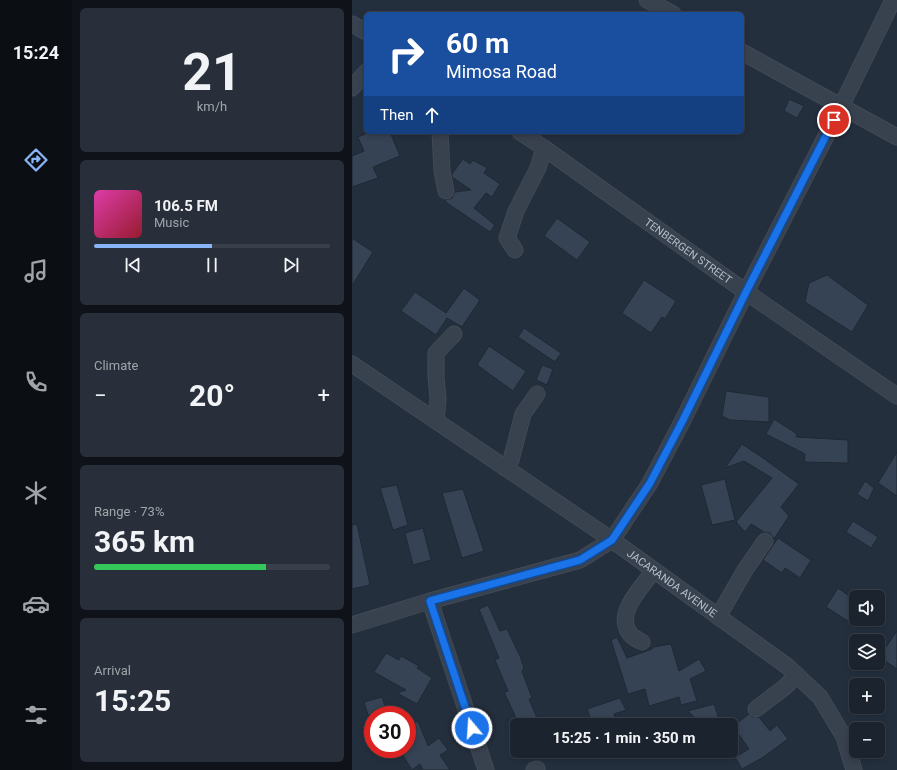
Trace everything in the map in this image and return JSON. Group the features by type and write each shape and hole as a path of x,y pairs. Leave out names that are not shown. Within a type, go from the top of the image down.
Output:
{"street":[{"path":"647,0 669,12"},
{"path":"352,625 430,601 580,560 612,540 650,483 683,420 746,292 841,107 893,0"},
{"path":"352,24 364,31"},
{"path":"744,53 897,137"},
{"path":"352,88 364,74"},
{"path":"440,134 442,170 446,191"},
{"name":"TENBERGEN STREET","path":"523,134 746,292 897,396"},
{"path":"515,250 507,238 516,211 538,168 544,148"},
{"path":"436,421 438,399 436,353 454,334"},
{"name":"JACARANDA AVENUE","path":"352,364 612,540 787,666 820,697 844,737 854,770"},
{"path":"505,468 511,460 523,414 537,394"},
{"path":"718,616 745,570 765,541"},
{"path":"642,642 632,636 624,622 627,608 654,570"},
{"path":"430,601 486,770"},
{"path":"756,708 786,687 797,675"}],"building":[{"path":"789,99 804,106 797,118 784,111"},
{"path":"365,134 391,134 400,156 373,167 378,178 352,187 352,156 364,151 358,137"},
{"path":"463,159 470,164 473,160 487,168 484,173 500,184 492,197 486,193 474,208 495,225 490,232 447,203 445,200 452,198 455,192 471,190 452,177 452,174"},
{"path":"557,218 590,242 577,260 544,236"},
{"path":"352,238 373,252 352,286"},
{"path":"827,275 868,305 852,332 805,302 809,283"},
{"path":"644,280 676,301 665,319 662,317 651,333 622,313"},
{"path":"464,288 480,300 462,327 447,318 436,335 401,311 415,292 446,313"},
{"path":"524,328 561,353 555,362 518,337"},
{"path":"489,346 526,371 513,391 477,365"},
{"path":"542,365 553,369 547,385 536,380"},
{"path":"726,391 769,397 769,422 730,420 722,416"},
{"path":"774,419 797,434 796,437 848,440 848,463 804,462 805,454 766,434"},
{"path":"742,444 799,484 781,507 789,516 774,539 770,533 764,532 751,524 745,532 736,522 772,478 744,461 725,468"},
{"path":"897,452 897,496 878,483"},
{"path":"725,479 735,520 712,525 701,485"},
{"path":"865,481 874,488 868,501 857,494"},
{"path":"397,485 408,525 393,530 380,488"},
{"path":"463,489 484,551 462,558 442,493"},
{"path":"853,521 878,537 871,548 846,532"},
{"path":"357,524 370,585 352,589 352,525"},
{"path":"423,528 431,560 413,565 405,533"},
{"path":"778,538 811,560 800,578 785,568 782,573 763,560"},
{"path":"838,588 849,596 849,622 826,607"},
{"path":"488,605 500,631 507,629 520,656 524,668 522,671 532,698 529,699 537,718 516,718 504,692 508,691 495,660 499,658 479,609"},
{"path":"897,631 897,669 885,661 885,648"},
{"path":"617,637 627,658 652,649 653,647 671,644 679,671 699,659 706,671 690,679 697,701 681,705 679,697 649,706 645,689 628,694 611,640"},
{"path":"386,653 399,660 401,656 419,666 417,668 432,678 417,704 397,693 406,690 374,672"},
{"path":"382,697 385,706 365,706 364,702"},
{"path":"620,698 626,710 614,714 616,718 590,718 587,709"},
{"path":"714,704 719,718 695,718 688,711"},
{"path":"749,714 753,717 759,717 770,731 777,725 788,739 762,758 742,769 736,758 738,758 738,755 749,749 738,733 738,722"},
{"path":"418,721 428,746 439,738 448,750 440,755 450,770 423,770 420,764 412,770 405,758 416,758 416,722"}],"route":[{"path":"472,728 430,601 580,560 612,540 650,483 834,120"}]}
